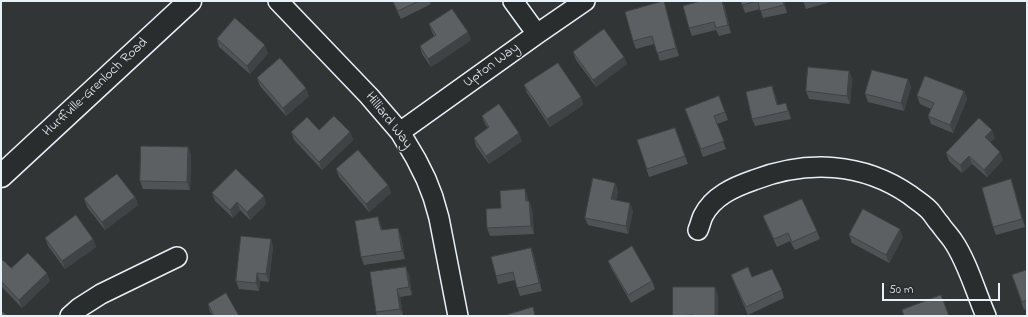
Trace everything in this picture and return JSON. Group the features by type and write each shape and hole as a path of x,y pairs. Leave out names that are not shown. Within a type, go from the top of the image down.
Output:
{"main road":[{"name":"Hurffville-Grenloch Road","path":"1,176 190,1"}],"street":[{"name":"Hilliard Way","path":"278,1 370,96 400,132 416,159 433,197 458,316"},
{"path":"513,1 536,34"},
{"name":"Upton Way","path":"400,132 536,34 585,1"},
{"path":"698,230 703,215 712,203 722,194 766,175 796,168 824,166 851,169 875,176 896,186 929,210 954,242 963,258 986,316"},
{"path":"70,316 79,308 101,294 177,257"}],"building":[{"path":"393,1 419,1 398,11"},
{"path":"664,1 676,48 657,53 652,36 633,41 625,12"},
{"path":"701,1 722,1 728,25 716,28 714,22 689,28 683,6"},
{"path":"741,1 758,1 742,5"},
{"path":"758,1 783,1 784,5 760,11"},
{"path":"452,9 468,32 428,59 420,46 436,35 429,24"},
{"path":"235,18 265,45 247,66 217,39"},
{"path":"604,29 624,57 593,80 573,52"},
{"path":"280,58 306,88 283,108 257,78"},
{"path":"558,63 581,97 547,119 524,85"},
{"path":"808,67 849,71 847,96 806,91"},
{"path":"872,70 908,79 901,103 865,94"},
{"path":"925,76 964,91 950,125 928,116 934,103 917,96"},
{"path":"772,86 777,105 786,103 788,111 752,119 746,92"},
{"path":"719,96 725,112 714,116 724,141 701,149 685,109"},
{"path":"499,104 519,133 486,156 474,138 489,127 482,116"},
{"path":"334,116 350,132 319,162 291,132 307,117 319,130"},
{"path":"979,118 992,130 985,137 1000,152 984,170 969,156 960,165 946,153"},
{"path":"675,128 685,156 647,169 637,140"},
{"path":"141,146 188,147 187,182 140,181"},
{"path":"358,150 388,185 366,204 336,169"},
{"path":"236,169 264,196 247,212 237,202 230,210 212,193"},
{"path":"117,174 135,197 102,222 84,199"},
{"path":"593,178 615,183 611,199 630,203 626,226 585,218"},
{"path":"1011,179 1022,219 993,227 982,188"},
{"path":"525,189 526,201 529,201 531,226 487,228 486,209 501,208 500,191"},
{"path":"802,199 817,231 792,242 788,233 774,239 763,216"},
{"path":"863,209 900,229 886,255 849,235"},
{"path":"76,215 93,239 62,261 45,238"},
{"path":"378,217 381,230 398,228 402,251 361,257 355,221"},
{"path":"241,236 271,239 266,274 257,273 256,283 236,281"},
{"path":"632,246 652,281 628,295 608,261"},
{"path":"531,248 539,283 517,288 513,272 496,276 491,257"},
{"path":"28,253 47,273 19,300 1,281 1,262 3,260 11,268"},
{"path":"406,267 409,287 397,289 400,309 376,312 370,272"},
{"path":"748,267 752,277 772,269 782,290 746,307 731,275"},
{"path":"1027,270 1027,300 1022,302 1012,275"},
{"path":"673,287 715,287 715,316 673,316"},
{"path":"226,293 239,316 214,316 208,304"},
{"path":"941,295 949,316 904,316 902,310"},
{"path":"533,307 535,316 507,315"},
{"path":"1,311 8,316 1,316"}]}
